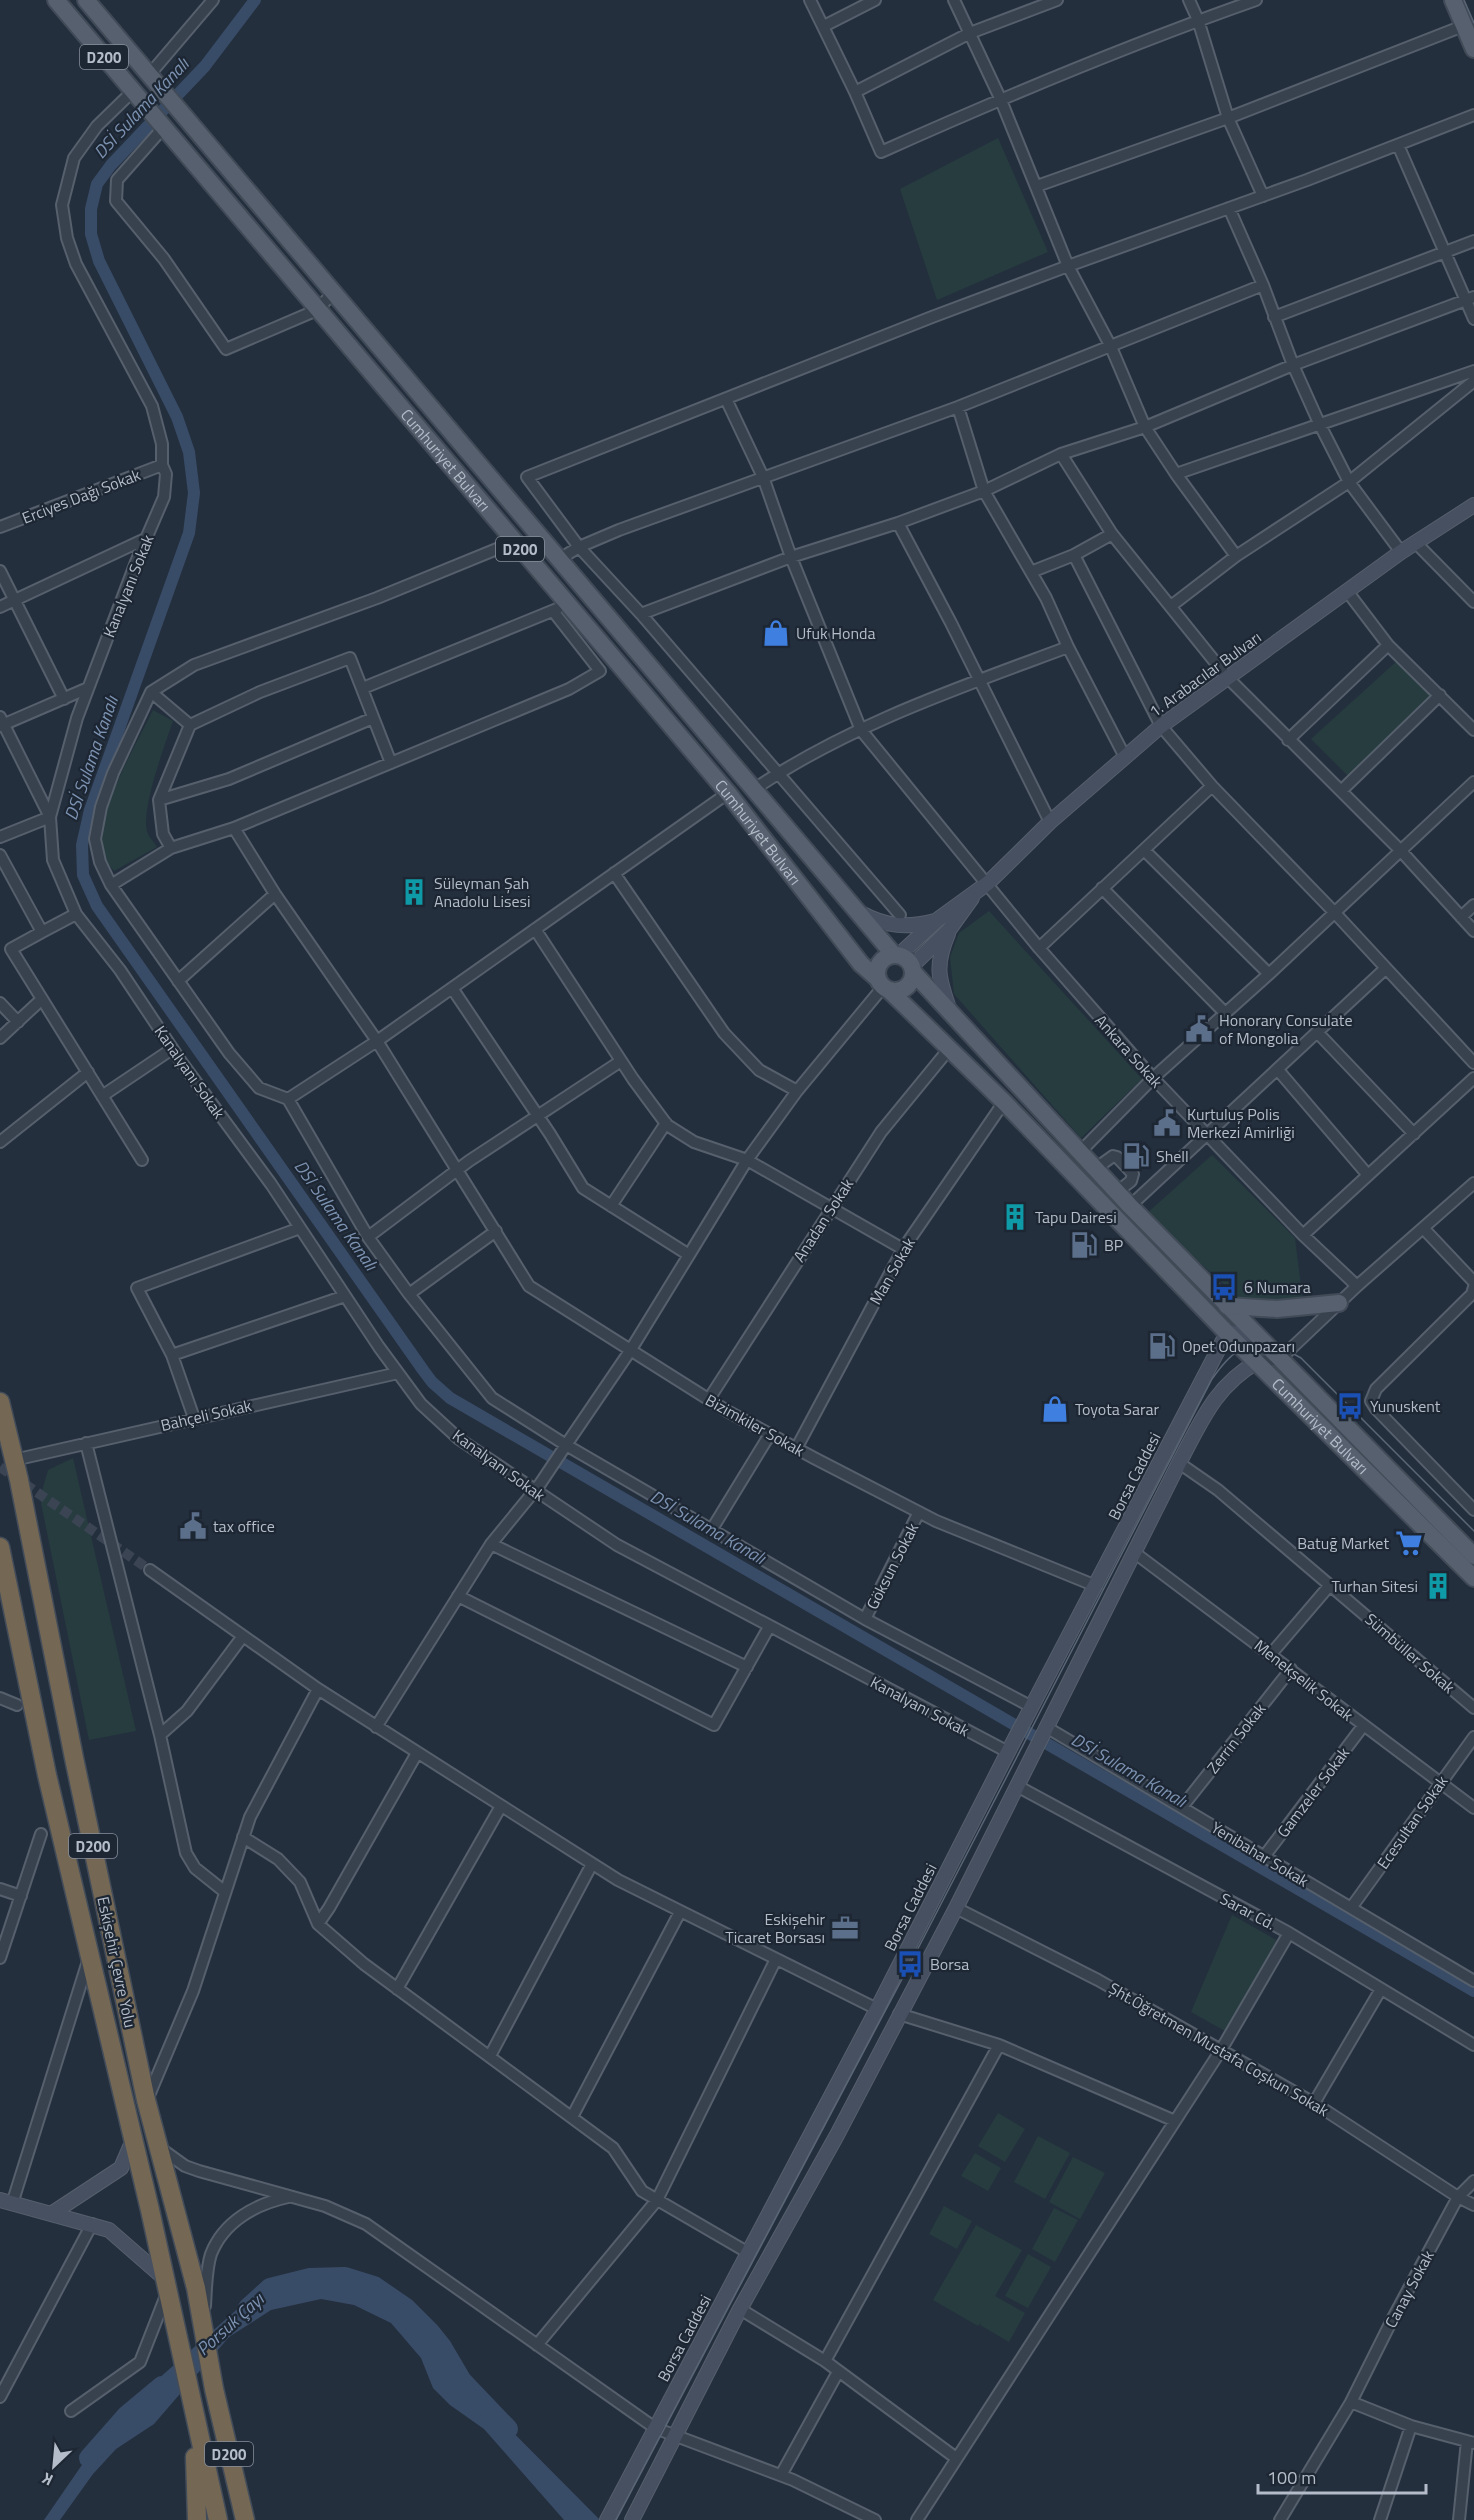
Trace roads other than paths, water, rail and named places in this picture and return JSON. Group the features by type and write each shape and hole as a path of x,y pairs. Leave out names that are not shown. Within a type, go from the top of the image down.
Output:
{"highway":[{"name":"Eskişehir Çevre Yolu","path":"0,1402 147,2100 196,2288 214,2389 245,2520"},
{"name":"Eskişehir Çevre Yolu","path":"0,1547 47,1775 133,2140 218,2520"},
{"path":"214,2389 257,2520"},
{"path":"194,2416 197,2520"}],"main road":[{"name":"Cumhuriyet Bulvarı","path":"56,0 539,572 560,608 728,793 861,964 1004,1102 1227,1333 1474,1578"},
{"name":"Cumhuriyet Bulvarı","path":"86,0 558,560 859,912 1079,1153 1474,1556"},
{"path":"1453,0 1474,49"},
{"name":"1. Arabacılar Bulvarı","path":"905,962 937,920 988,883 1050,822 1161,726 1401,552 1474,505"},
{"path":"539,572 558,560"},
{"name":"1. Arabacılar Bulvarı","path":"905,962 949,930 975,894"},
{"path":"859,912 874,920 900,926 914,926 937,920"},
{"path":"949,930 938,964 939,980 950,1013"},
{"path":"905,962 908,987 903,990 884,986 877,968 880,963 905,962"},
{"path":"1227,1306 1277,1309 1339,1303"},
{"path":"1227,1333 1254,1334"},
{"name":"Borsa Caddesi","path":"610,2515 877,2008 1009,1748 1227,1333"},
{"path":"632,2520 740,2309 837,2135 956,1908 1179,1463 1215,1398 1238,1373 1257,1362"},
{"path":"51,2214 121,2168 133,2140"},
{"path":"6,2202 109,2230 166,2285"}],"street":[{"path":"150,74 213,0"},
{"path":"810,0 855,92 880,152 1000,98 1198,20 1256,0"},
{"path":"824,26 875,0"},
{"path":"954,0 1000,98 1068,266 1111,347 1145,427 1236,556"},
{"path":"855,92 970,33 1057,0"},
{"path":"1189,0 1198,20 1228,118 1263,196"},
{"path":"1037,186 1228,118 1463,26"},
{"name":"Kanalyanı Sokak","path":"133,91 98,126 74,158 62,205 67,238 76,264 152,406 162,444 162,465 166,474 164,497 77,718 51,817 53,860 76,914 120,970 172,1049 271,1184 398,1373 422,1404 459,1439 536,1487 617,1545 769,1627 1009,1748"},
{"path":"900,915 641,614 579,547 527,477 1068,266 1263,196 1474,115"},
{"path":"158,122 117,180 116,201 164,259 226,349 317,310 333,293"},
{"path":"1398,145 1445,251 1470,298 1474,319"},
{"path":"1229,208 1263,285 1318,423 1349,482 1401,552"},
{"path":"1274,317 1474,241"},
{"path":"558,560 579,547 619,530 958,407 1263,285"},
{"path":"641,614 791,557 898,523 984,491 1061,454 1145,427 1293,364 1470,298"},
{"path":"1176,474 1318,423 1474,371"},
{"path":"1171,606 1236,556 1349,482 1474,381"},
{"name":"Ankara Sokak","path":"726,399 763,477 791,557 861,730 1039,948 1153,1078 1303,1235 1357,1286"},
{"path":"958,407 984,491 1046,598 1068,647 1125,757"},
{"path":"1061,454 1112,534 1228,678 1401,851 1474,931"},
{"name":"Erciyes Dağı Sokak","path":"0,527 162,465"},
{"path":"898,523 951,623 1050,822"},
{"path":"1031,572 1074,555 1112,534"},
{"path":"0,607 147,538"},
{"path":"514,542 377,598 194,665 151,692 113,773 101,807 95,839 100,862 111,885 229,1053 259,1088 288,1099 368,1237 409,1294 492,1398 563,1449 712,1529 865,1619 1032,1707"},
{"path":"1415,543 1473,599"},
{"path":"1074,555 1161,726 1212,786 1334,912 1474,1063"},
{"path":"0,571 64,699"},
{"path":"1347,591 1388,645 1474,730"},
{"path":"111,885 171,848 234,828 569,689 600,671 560,608 363,688"},
{"path":"1288,740 1388,645"},
{"path":"753,790 777,774 861,730 1068,647"},
{"path":"171,848 163,834 159,800 190,725 260,692 350,658 391,763"},
{"path":"0,837 51,817 1,722 88,688"},
{"path":"151,692 190,725"},
{"path":"1341,791 1440,695"},
{"path":"159,800 229,779 374,718"},
{"path":"1079,1153 1153,1078 1269,974 1474,782"},
{"path":"1039,948 1212,786"},
{"path":"288,1099 377,1041 728,793"},
{"name":"Bizimkiler Sokak","path":"234,828 275,894 377,1041 459,1169 529,1286 709,1400 796,1449 919,1512 1096,1586"},
{"path":"1144,850 1269,974"},
{"path":"0,855 42,932"},
{"path":"614,873 724,1033 759,1070 797,1091"},
{"path":"1102,888 1225,1013"},
{"path":"178,981 275,894"},
{"path":"1461,917 1474,905"},
{"path":"76,914 11,949 142,1160"},
{"path":"535,929 621,1061 666,1123 694,1142 747,1160 903,1249"},
{"path":"1130,1206 1385,969"},
{"path":"376,1727 491,1544 536,1487 630,1351 747,1160 797,1091 884,986"},
{"path":"452,988 538,1116 583,1188 689,1255"},
{"path":"0,1038 42,999"},
{"path":"0,1003 18,1022"},
{"path":"1317,1032 1414,1134"},
{"path":"102,1096 172,1049"},
{"name":"Anadan Sokak","path":"709,1400 881,1132 948,1049"},
{"path":"368,1237 459,1169 621,1061"},
{"path":"1278,1070 1367,1174"},
{"path":"0,1142 88,1072"},
{"path":"1303,1235 1474,1078"},
{"name":"Man Sokak","path":"796,1449 903,1249 1004,1102"},
{"path":"611,1206 666,1123"},
{"path":"1095,1169 1113,1156 1133,1174 1117,1192"},
{"path":"1257,1362 1280,1359 1357,1286 1474,1183"},
{"path":"194,1418 172,1355 137,1288 300,1228"},
{"path":"1424,1229 1474,1282"},
{"path":"409,1294 496,1231"},
{"path":"1474,1287 1472,1294 1376,1389 1371,1401 1376,1409 1474,1510"},
{"path":"172,1355 345,1296"},
{"name":"Bahçeli Sokak","path":"14,1460 398,1373"},
{"path":"712,1529 770,1434"},
{"path":"86,1443 160,1735 186,1853 195,1869 225,1892"},
{"name":"Sümbüller Sokak","path":"1179,1463 1218,1490 1474,1708"},
{"name":"Göksun Sokak","path":"865,1619 919,1512"},
{"path":"491,1544 747,1667"},
{"name":"Menekşelik Sokak","path":"1135,1553 1474,1808"},
{"path":"150,1570 318,1689 618,1880 877,2008"},
{"path":"1271,1654 1330,1585"},
{"path":"458,1596 714,1725 769,1627"},
{"path":"160,1735 187,1711 243,1636"},
{"name":"Zerrin Sokak","path":"1182,1807 1291,1669"},
{"path":"147,2100 193,1992 250,1817 318,1689"},
{"path":"0,1698 17,1705"},
{"name":"Gamzeler Sokak","path":"1263,1857 1363,1726"},
{"name":"Yenibahar Sokak","path":"1045,1730 1182,1807 1474,1981"},
{"name":"Ecesultan Sokak","path":"1351,1908 1474,1737"},
{"path":"318,1924 417,1753"},
{"name":"Sarar Cd.","path":"1017,1786 1289,1934 1474,2045"},
{"path":"398,1989 501,1806"},
{"path":"0,1958 41,1834"},
{"path":"243,1837 278,1858 300,1882 318,1924 364,1964 613,2148 642,2192 747,2252"},
{"path":"490,2056 592,1864"},
{"path":"0,1889 21,1896"},
{"name":"Şht.Öğretmen Mustafa Coşkun Sokak","path":"956,1908 1098,1980 1314,2103 1458,2197 1474,2205"},
{"path":"572,2117 680,1912"},
{"path":"917,2520 1221,2050 1289,1934"},
{"path":"6,2202 90,1956"},
{"path":"537,2345 657,2200 776,1959"},
{"path":"1314,2103 1381,1989"},
{"path":"899,2014 999,2045 1175,2121"},
{"path":"825,2361 999,2045"},
{"path":"160,2148 185,2166 325,2206 366,2224 655,2428 781,2475 874,2520"},
{"name":"Canay Sokak","path":"1280,2520 1351,2402 1458,2197 1474,2181"},
{"path":"204,2327 211,2254 221,2237 245,2213 271,2201 293,2196"},
{"path":"0,2397 92,2224"},
{"path":"71,2411 140,2362 166,2285"},
{"path":"740,2309 825,2361 956,2458"},
{"path":"781,2475 838,2372"},
{"path":"1351,2402 1411,2426 1470,2442 1459,2520"},
{"path":"1380,2520 1411,2426"}],"water":[{"path":"340,2282 369,2286 439,2340 459,2389 494,2413 600,2520 564,2520 484,2429 450,2405 433,2388 421,2358 391,2323 354,2305 321,2299 271,2310 229,2337 154,2424 116,2449 93,2474 60,2520 44,2520 97,2443 127,2422 157,2380 251,2297 288,2284"}],"waterway":[{"name":"DSİ Sulama Kanalı","path":"255,0 205,66 111,165 97,184 91,209 91,234 99,261 177,417 189,452 194,493 189,533 90,810 82,845 83,875 97,906 423,1370 432,1382 450,1398 1474,1991"},
{"name":"Porsuk Çayı","path":"248,2308 270,2288 310,2278 345,2277 374,2286 406,2308 430,2332 442,2347 462,2381 508,2429"},
{"name":"Porsuk Çayı","path":"89,2458 126,2416 162,2386"}],"tunnel":[{"path":"0,1467 150,1570"}],"tram line":[{"path":"1464,0 1474,23"},
{"path":"616,2520 910,1964 1212,1379 1222,1366 1231,1356 1251,1344 1273,1345 1301,1358 1474,1531"}],"place":[{"name":"Ufuk Honda","path":"776,633"},
{"name":"Süleyman Şah Anadolu Lisesi","path":"414,892"},
{"name":"Honorary Consulate of Mongolia","path":"1199,1029"},
{"name":"Kurtuluş Polis Merkezi Amirliği","path":"1167,1123"},
{"name":"Shell","path":"1136,1156"},
{"name":"Tapu Dairesi","path":"1015,1217"},
{"name":"BP","path":"1084,1245"},
{"name":"6 Numara","path":"1224,1287"},
{"name":"Opet Odunpazarı","path":"1162,1346"},
{"name":"Yunuskent","path":"1350,1406"},
{"name":"Toyota Sarar","path":"1055,1409"},
{"name":"tax office","path":"193,1526"},
{"name":"Batuğ Market","path":"1409,1543"},
{"name":"Turhan Sitesi","path":"1438,1586"},
{"name":"Eskişehir Ticaret Borsası","path":"845,1928"},
{"name":"Borsa","path":"910,1964"}]}
